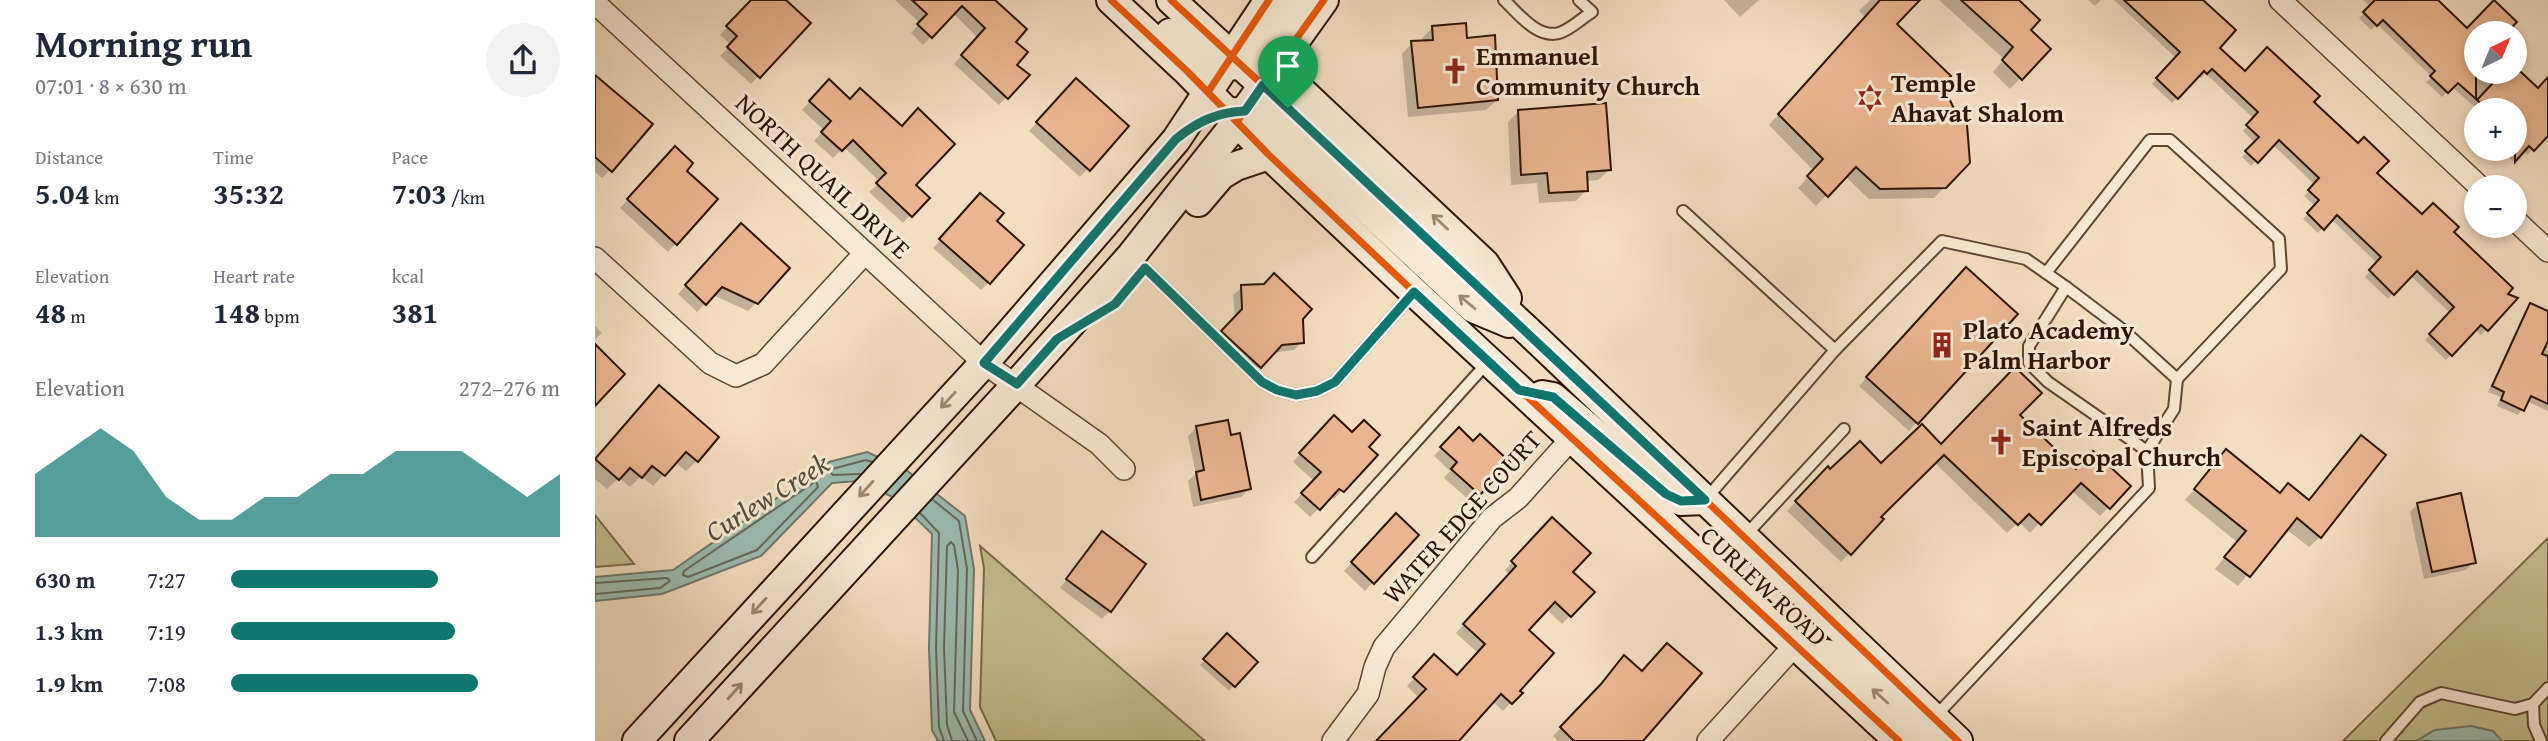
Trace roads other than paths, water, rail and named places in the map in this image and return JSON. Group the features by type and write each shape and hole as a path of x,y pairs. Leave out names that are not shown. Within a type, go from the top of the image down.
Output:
{"main road":[{"name":"CURLEW ROAD","path":"1111,0 1232,86 1528,331 1744,537 1933,729 1958,741"},
{"path":"1135,0 1189,51 1232,86"},
{"name":"CURLEW ROAD","path":"1171,0 1208,35 1269,155 1488,362 1899,741"},
{"path":"1232,86 1269,0"},
{"path":"689,741 1131,256 1232,86 1294,0"},
{"path":"637,741 912,438 984,363 1176,139 1232,86 1288,50 1324,0"},
{"path":"1288,50 1292,71 1300,90 1485,264 1528,331"},
{"path":"1066,329 1115,304 1221,174 1235,166 1269,155"},
{"path":"1519,390 1553,397 1666,494 1681,501 1705,500"},
{"path":"1796,644 1837,657 1933,729"}],"street":[{"path":"2280,0 2467,175"},
{"name":"NORTH QUAIL DRIVE","path":"595,3 984,363 1099,444 1124,468"},
{"path":"2527,231 2548,251"},
{"path":"595,258 710,363 736,376 763,364 865,253"},
{"name":"WATER EDGE COURT","path":"1333,741 1368,694 1384,647 1492,518 1518,498 1571,439"},
{"path":"1708,741 1796,644"}],"lane":[{"path":"1504,0 1536,29 1550,34 1561,33 1592,12 1579,0"},
{"path":"1933,729 2149,488 2147,450 2173,409 2177,379 2281,269 2279,239 2170,140 2150,141 2046,272"},
{"path":"1683,211 1835,350"},
{"path":"1705,500 1835,350 1942,241 2027,259 2123,330 2177,379"},
{"path":"1145,268 1262,382 1277,390 1296,395 1317,391 1335,382 1414,292"},
{"path":"2066,287 2029,346 2029,363 2048,382 2147,450"},
{"path":"1312,557 1488,362"},
{"path":"1744,537 1844,429"},
{"path":"2386,741 2420,702 2441,693 2515,709 2533,704 2548,688"},
{"path":"2533,704 2533,725 2541,741"}],"water":[{"path":"867,452 905,469 965,516 974,569 970,710 985,741 938,741 932,730 929,648 932,534 895,498 858,481 832,483 761,556 662,594 595,601 595,577 673,570 829,462"},
{"path":"2471,726 2493,731 2502,741 2416,741 2435,730"}],"place":[{"name":"Emmanuel Community Church","path":"1455,71"},
{"name":"Temple Ahavat Shalom","path":"1870,98"},
{"name":"Plato Academy Palm Harbor","path":"1942,345"},
{"name":"Saint Alfreds Episcopal Church","path":"2001,442"}],"water label":[{"name":"Curlew Creek","path":"767,497"}]}
